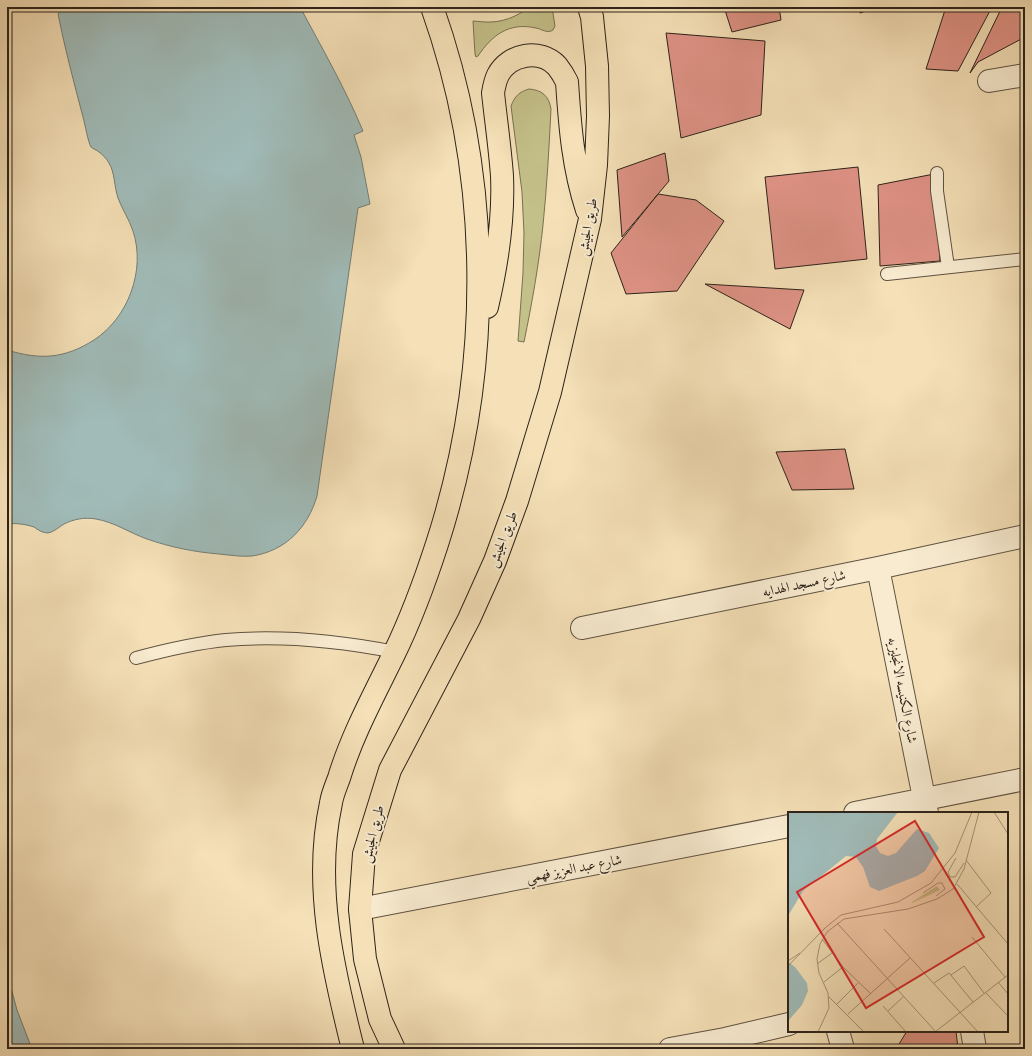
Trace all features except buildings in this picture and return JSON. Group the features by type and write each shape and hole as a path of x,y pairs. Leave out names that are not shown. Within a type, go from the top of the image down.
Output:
{"highway":[{"path":"353,1049 343,1010 325,905 324,855 331,803 346,753 395,652 418,598 438,542 454,486 466,428 473,385 477,341 479,297 474,194 466,137 454,80 432,7"},
{"name":"طريق الجيش","path":"394,1049 380,1019 365,959 360,909 364,854 390,770 470,619 495,561 517,501 550,392 590,219 596,165 598,116 597,66 592,17 589,7"},
{"path":"477,341 487,309 500,243 502,177 493,93 494,83 504,66 512,60 521,56 540,56 557,65 567,82 572,148 582,196 590,219"}],"street":[{"path":"989,81 1025,75"},
{"name":"شارع مسجد الهدايه","path":"582,628 878,568 1025,536"},
{"name":"شارع الكنيسه الانجليزيه","path":"878,568 926,806"},
{"path":"865,812 926,806 1025,779"},
{"name":"شارع عبد العزيز فهمي","path":"360,909 788,826"},
{"path":"670,1049 725,1039 788,1024"},
{"path":"838,1032 843,1049"},
{"path":"972,1032 975,1049"}],"lane":[{"path":"937,173 948,267"},
{"path":"887,274 1025,259"},
{"path":"136,658 180,647 225,640 271,638 316,640 395,652"}],"shaded area":[{"path":"529,7 552,7 555,26 553,30 547,31 526,27 509,29 495,36 476,57 473,21 491,22 503,20 519,14"},
{"path":"529,89 544,94 549,101 551,109 547,181 541,240 535,284 524,342 518,341 523,273 524,233 522,192 511,106 518,95"}],"water":[{"path":"63,7 300,7 341,84 363,131 354,135 361,157 370,204 358,208 317,496 308,518 294,536 275,549 252,556 240,556 182,549 147,539 103,520 92,518 72,521 48,533 42,532 27,525 7,524 7,350 30,355 52,356 72,351 94,340 106,331 125,306 135,277 137,261 133,231 118,198 111,167 103,155 91,147 89,141 58,14"},
{"path":"7,973 17,1010 32,1049 7,1049"}]}
